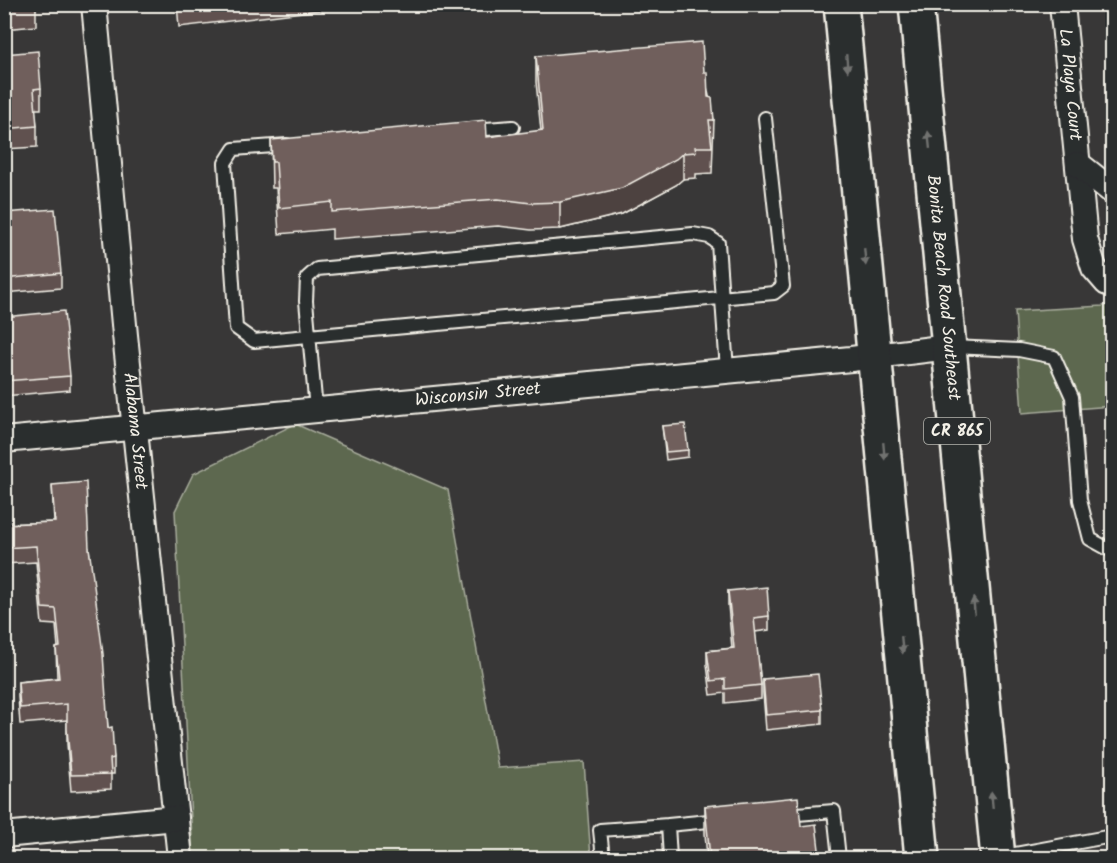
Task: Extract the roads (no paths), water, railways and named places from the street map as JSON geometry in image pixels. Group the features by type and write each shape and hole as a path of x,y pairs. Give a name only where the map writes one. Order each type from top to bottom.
{"main road":[{"path":"841,4 922,858"},
{"name":"Bonita Beach Road Southeast","path":"916,4 998,858"}],"street":[{"name":"Alabama Street","path":"94,4 125,335 180,858"},
{"name":"La Playa Court","path":"1062,4 1085,239 1094,268 1107,283 1113,284"},
{"name":"La Playa Court","path":"1078,164 1113,191"},
{"name":"Wisconsin Street","path":"4,440 949,347"},
{"path":"4,835 176,818"}],"lane":[{"path":"304,144 234,149 225,163 236,328 254,340 774,293 783,286 765,118"},
{"path":"455,132 513,127"},
{"path":"316,410 306,301 308,278 317,269 693,234 710,237 718,243 727,370"},
{"path":"949,347 1019,350 1054,357 1072,397 1080,500 1090,539 1113,551"},
{"path":"774,816 834,811 839,858"},
{"path":"603,858 600,830 727,820"},
{"path":"668,825 670,858"},
{"path":"998,858 1113,836"}]}
